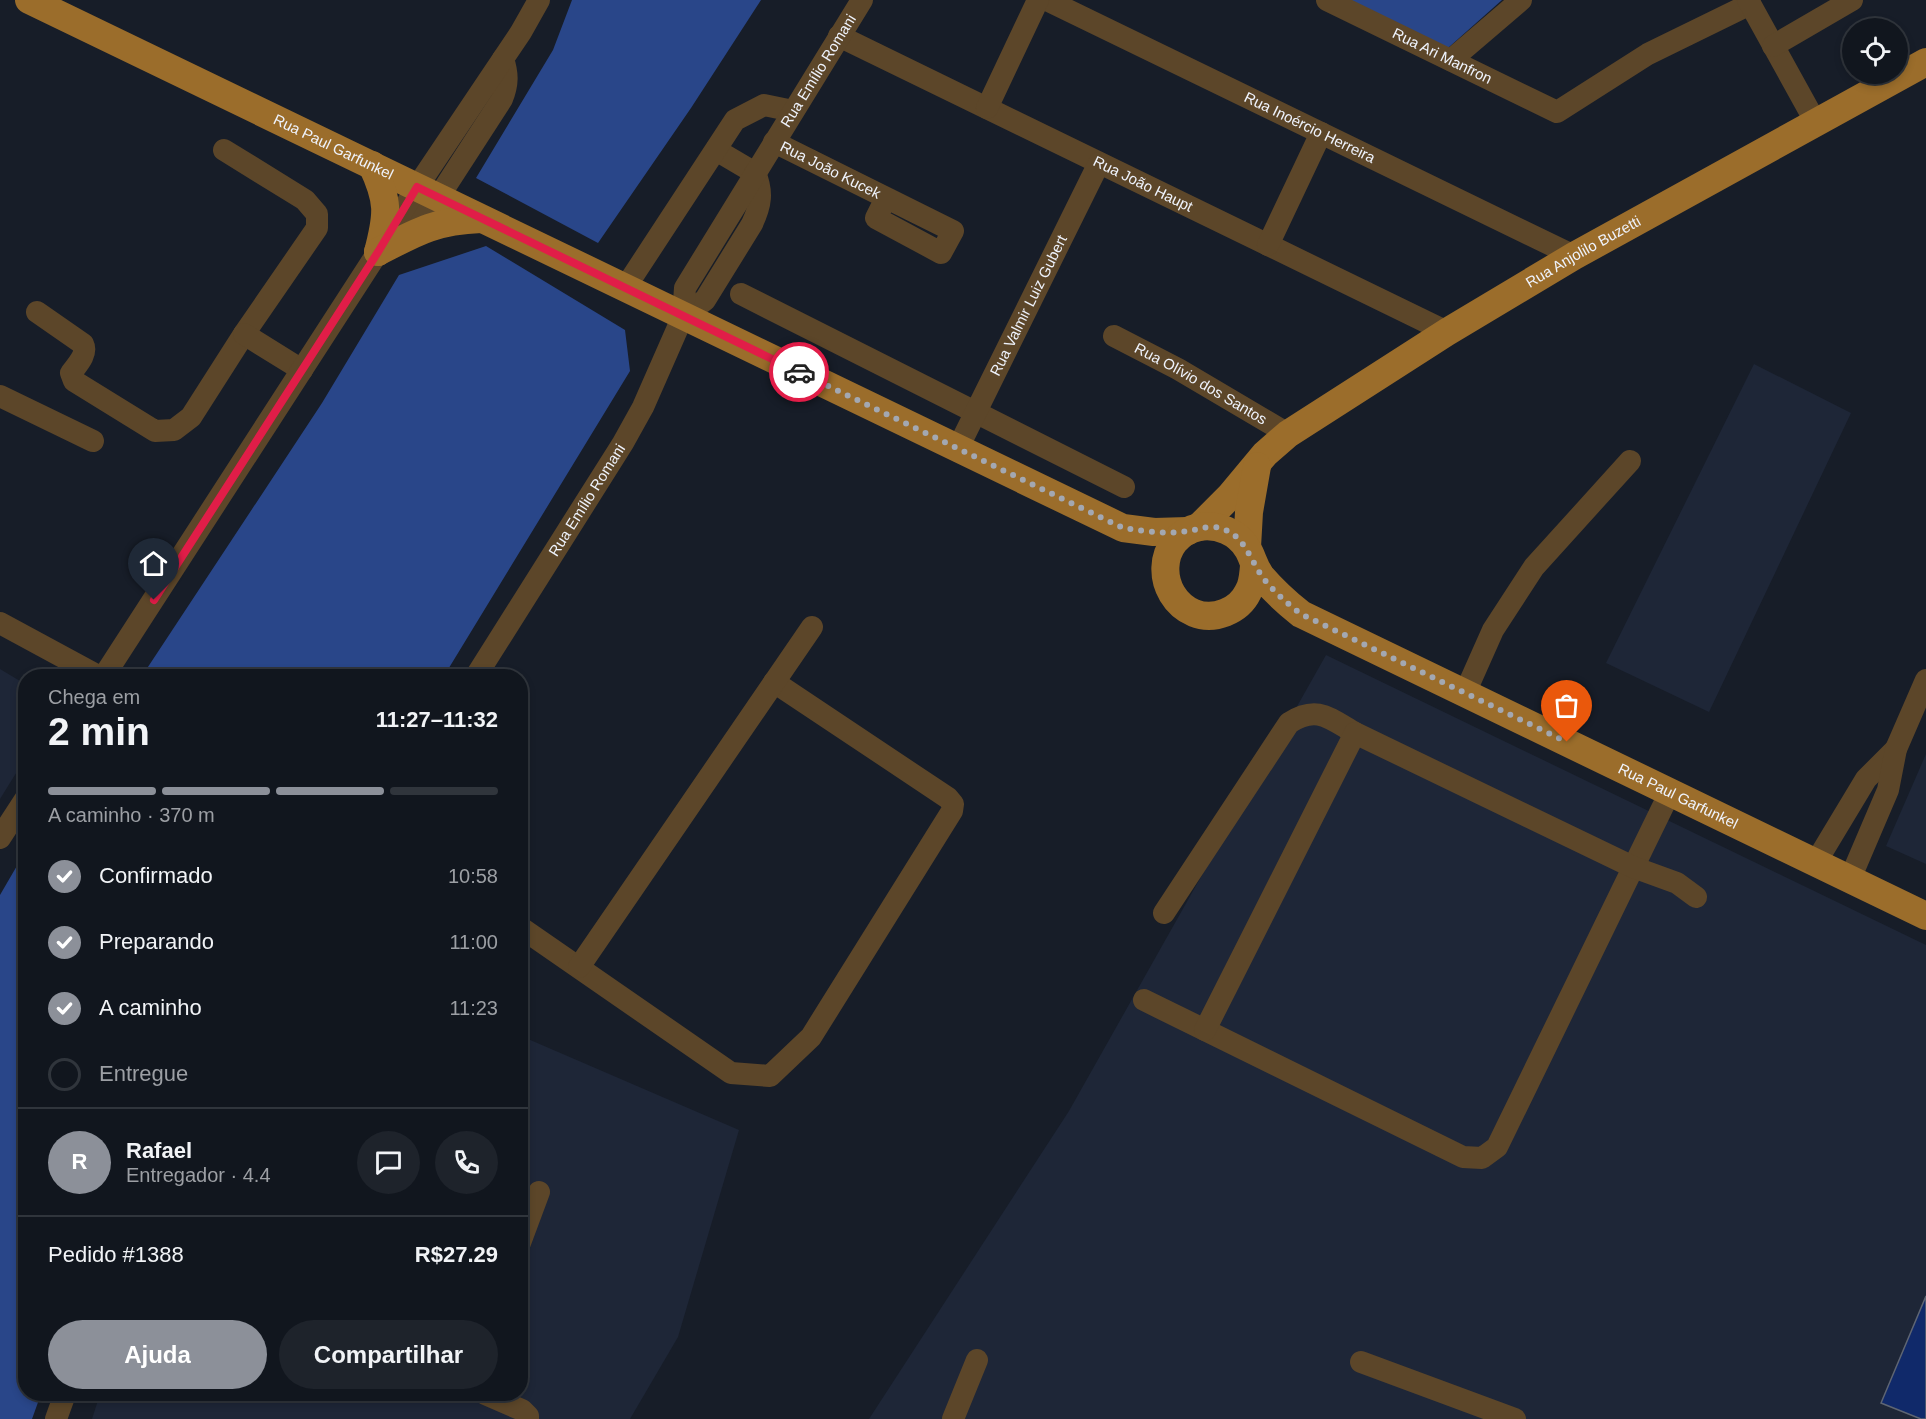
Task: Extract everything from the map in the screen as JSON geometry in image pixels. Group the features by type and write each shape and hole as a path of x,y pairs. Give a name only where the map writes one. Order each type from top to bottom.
{"main road":[{"name":"Rua Paul Garfunkel","path":"29,0 1123,528 1154,532 1194,530"},
{"name":"Rua Anjolilo Buzetti","path":"1194,530 1257,466 1265,454 1288,434 1447,332 1574,256 1926,62"},
{"path":"372,165 381,185 386,207 385,226 378,252"},
{"path":"378,252 440,223 483,219"},
{"path":"1250,556 1238,537 1226,530 1213,527 1194,530 1178,539 1170,549 1164,573 1167,585 1174,598 1184,608 1197,615 1212,616 1226,613 1248,594 1253,580 1249,512 1257,466"},
{"name":"Rua Paul Garfunkel","path":"1123,528 1150,558 1167,585"},
{"name":"Rua Paul Garfunkel","path":"1250,556 1274,591 1301,614 1926,916"},
{"name":"Rua Paul Garfunkel","path":"1226,613 1260,610 1301,614"}],"street":[{"path":"109,669 378,252 502,99 507,85 507,72 503,59 539,0"},
{"name":"Rua Emílio Romani","path":"480,669 623,443 660,372 683,316 705,300 752,224 759,210 761,198 760,184 755,173 862,0"},
{"path":"987,108 1038,0"},
{"name":"Rua Inoércio Herreira","path":"1047,0 1574,256"},
{"name":"Rua Ari Manfron","path":"1327,0 1557,112 1648,54 1749,2"},
{"path":"1451,60 1521,0"},
{"path":"1749,2 1816,123"},
{"path":"1773,46 1846,2"},
{"name":"Rua João Haupt","path":"839,36 1447,332"},
{"path":"625,288 735,120 764,105 793,111"},
{"path":"1268,245 1321,133"},
{"name":"Rua João Kucek","path":"774,142 886,198"},
{"path":"37,312 85,347 85,352 71,373 74,381 155,431 174,430 191,417 316,228 317,214 305,200 224,150"},
{"path":"716,150 755,173"},
{"name":"Rua Valmir Luiz Gubert","path":"957,448 1099,163"},
{"path":"741,294 1124,487"},
{"path":"244,334 302,370"},
{"name":"Rua Olívio dos Santos","path":"1114,336 1178,369 1288,434"},
{"path":"0,396 93,441"},
{"path":"1465,693 1493,630 1534,567 1630,461"},
{"path":"0,622 85,669"},
{"path":"579,968 812,627"},
{"path":"1850,879 1888,790 1896,749 1926,681"},
{"path":"528,933 731,1073 770,1076 811,1037 952,811 953,804 948,798 774,682"},
{"path":"1164,913 1289,723 1303,714 1325,715 1355,732 1633,867 1677,883 1696,897"},
{"path":"1205,1030 1355,732"},
{"path":"1816,862 1866,779 1896,749"},
{"path":"1144,1000 1463,1157 1482,1158 1497,1147 1670,792"},
{"path":"1,834 18,810"},
{"path":"528,1222 539,1192"},
{"path":"953,1419 977,1360"},
{"path":"1361,1362 1515,1419"},
{"path":"56,1419 62,1401"},
{"path":"501,1401 522,1410 528,1419"}],"shaded area":[{"path":"572,0 761,0 691,108 598,243 476,178 553,50"},
{"path":"1345,0 1502,0 1448,48"},
{"path":"486,246 625,330 630,371 448,669 147,669 322,403 399,275"},
{"path":"1754,364 1851,413 1709,712 1606,663"},
{"path":"1326,655 1926,945 1926,1419 869,1419 1069,1111"},
{"path":"0,669 18,680 18,770 0,799"},
{"path":"1926,754 1926,864 1886,846"},
{"path":"18,864 18,1401 38,1401 32,1419 0,1419 0,895"},
{"path":"528,1039 739,1130 678,1337 630,1419 92,1419 98,1401 528,1401"}],"building":[{"path":"1926,1296 1926,1419 1921,1419 1881,1403"}],"way so far":[{"path":"799,372 1123,528 1154,532 1188,531 1213,527 1226,530 1238,537 1247,547 1254,566 1266,581 1301,614 1567,742"}],"route":[{"path":"154,600 378,252 417,187 799,372"}]}
